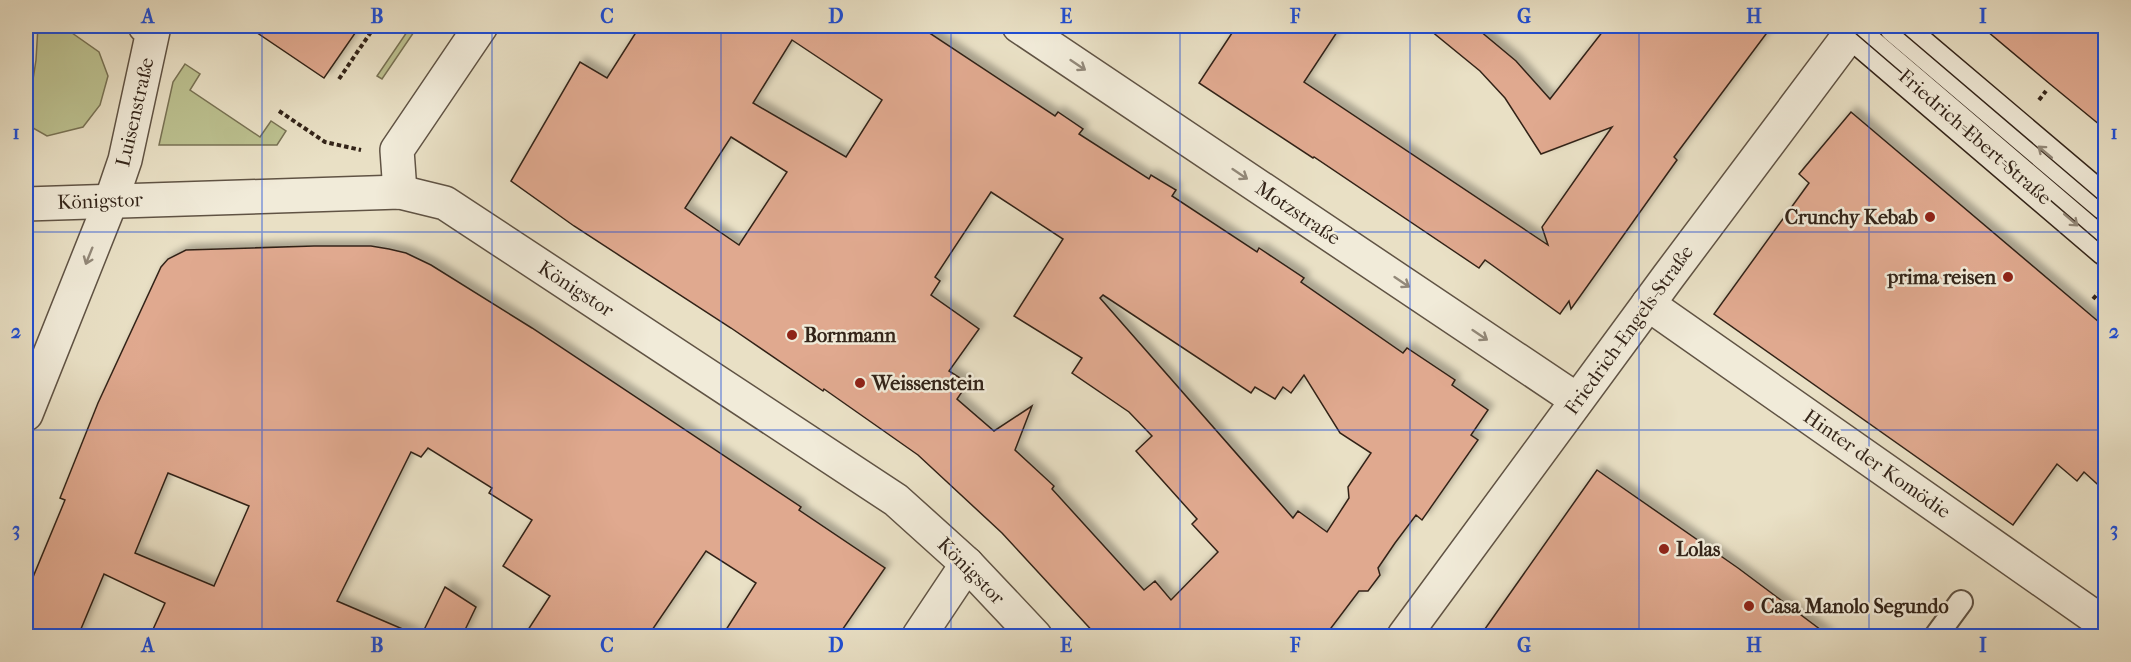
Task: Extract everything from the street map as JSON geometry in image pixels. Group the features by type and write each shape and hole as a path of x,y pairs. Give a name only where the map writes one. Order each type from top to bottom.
{"street":[{"name":"Luisenstraße","path":"111,201 126,160 153,31 146,26"},
{"path":"400,192 397,150 481,26"},
{"name":"Motzstraße","path":"1019,26 1577,400"},
{"name":"Friedrich-Ebert-Straße","path":"1896,26 2106,204"},
{"name":"Friedrich-Engels-Straße","path":"1404,636 1851,27"},
{"name":"Friedrich-Ebert-Straße","path":"1851,27 2106,249"},
{"name":"Königstor","path":"26,204 400,192 445,203 896,500 967,564 1035,636"},
{"path":"26,414 111,201"},
{"name":"Hinter der Komödie","path":"1648,304 2106,625"},
{"path":"920,636 967,564"}],"lane":[{"path":"1936,636 1961,602"}],"path":[{"path":"26,71 32,26"},
{"path":"339,79 375,26"},
{"path":"279,111 325,142 364,151"},
{"path":"2093,299 2106,286"}],"green space":[{"path":"38,26 62,26 99,52 108,76 100,105 83,127 47,136 26,124 26,96 32,86"},
{"path":"411,26 418,26 382,79 377,76"},
{"path":"185,64 200,74 190,90 260,137 271,121 286,131 277,145 159,145 173,82"}],"building":[{"path":"247,26 360,26 324,78"},
{"path":"640,26 919,26 1055,116 1058,112 1083,129 1079,134 1149,179 1151,175 1176,190 1172,196 1257,252 1259,248 1304,278 1301,282 1403,353 1407,348 1455,380 1452,385 1488,410 1471,435 1478,440 1422,520 1416,515 1395,543 1378,568 1380,575 1368,591 1359,591 1325,636 1097,636 1002,533 918,455 824,389 823,391 574,226 511,181 580,62 607,78","holes":["792,40 882,100 846,157 753,103","731,137 787,172 739,245 685,208","991,192 1063,239 1014,316 1082,358 1072,373 1129,412 1152,436 1136,451 1197,519 1192,524 1218,552 1171,600 1155,581 1144,590 1052,489 1054,486 1015,450 1032,406 994,431 957,399 968,383 949,371 979,329 931,295 940,281 935,277","1103,295 1251,393 1255,387 1275,399 1283,387 1291,393 1304,375 1340,433 1371,453 1348,487 1349,498 1327,532 1298,511 1293,518 1100,298"]},
{"path":"1243,26 1341,26 1304,82 1548,245 1542,227 1612,127 1541,154 1505,98 1480,71 1425,26 1474,26 1516,61 1550,99 1607,26 1772,26 1674,157 1677,160 1571,309 1569,301 1560,314 1485,260 1479,268 1199,83 1234,30 1241,29"},
{"path":"1981,26 2106,26 2106,130 2050,84"},
{"path":"1851,112 2106,328 2106,492 2084,472 2077,481 2057,464 2013,525 1714,314 1809,183 1799,174"},
{"path":"371,246 406,253 431,265 532,328 801,507 799,510 885,568 838,636 722,636 756,583 706,551 648,636 524,636 550,596 503,566 532,520 489,493 492,488 428,448 421,457 411,452 337,601 419,636 150,636 165,603 104,574 78,636 26,636 26,594 65,500 60,498 98,403 161,267 168,259 186,250","holes":["168,473 249,506 214,586 135,553"]},
{"path":"1597,470 1738,568 1829,636 1480,636"},
{"path":"445,587 476,607 462,636 421,636"}],"tram line":[{"path":"1847,26 2106,248"},
{"path":"1895,26 2106,206"}],"place":[{"name":"Crunchy Kebab","path":"1930,217"},
{"name":"prima reisen","path":"2008,277"},
{"name":"Bornmann","path":"792,335"},
{"name":"Weissenstein","path":"860,383"},
{"name":"Lolas","path":"1664,549"},
{"name":"Casa Manolo Segundo","path":"1749,606"}]}
